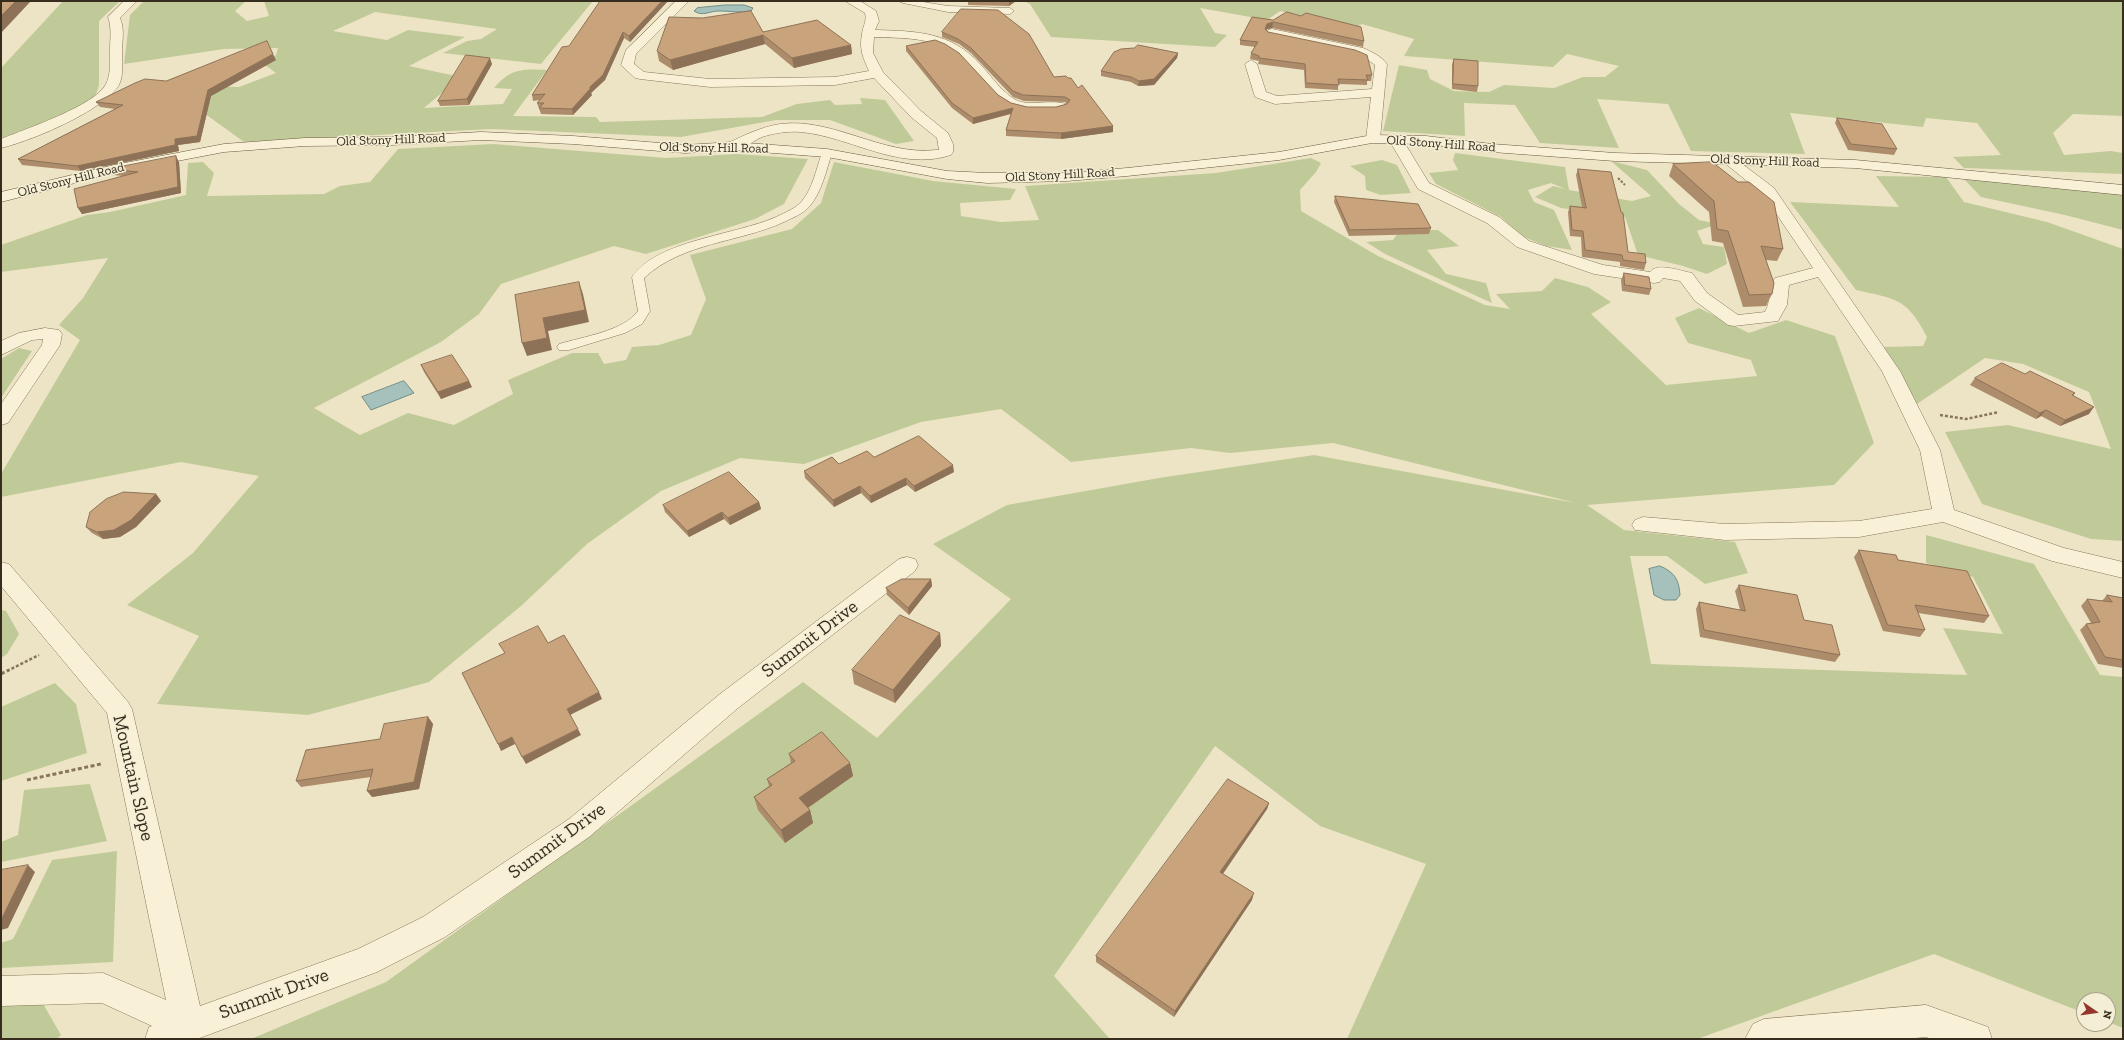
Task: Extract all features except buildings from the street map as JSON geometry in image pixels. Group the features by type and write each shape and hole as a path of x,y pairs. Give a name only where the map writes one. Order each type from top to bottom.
{"street":[{"path":"1,144 81,111 105,96 113,84 117,25 114,17 131,1"},
{"path":"683,1 630,53 627,65 640,75 666,79 733,83 835,81 877,74"},
{"path":"733,146 748,137 763,132 778,128 803,127 831,132 872,147 901,153 937,156 946,152 946,144 943,136 916,114 877,74 867,53 868,33 873,21 870,11 856,2"},
{"path":"868,33 904,34 928,38 951,46 965,55 1003,100 1017,106 1041,108 1061,106"},
{"path":"1272,33 1359,51 1371,56 1381,64 1373,140"},
{"path":"1251,64 1260,94 1275,100 1377,93"},
{"name":"Old Stony Hill Road","path":"1,197 114,169 238,147 481,136 573,140 685,149 733,146 827,153 947,175 987,178 1051,177 1127,172 1279,156 1373,140 1426,140 1492,148 1615,157 1855,164 2123,190"},
{"path":"1396,140 1423,186 1493,220 1523,244 1600,270 1654,278 1659,272 1686,277 1701,297 1734,321 1772,316 1778,305 1781,282 1823,270"},
{"path":"1728,160 1768,191 1891,371 1930,450 1944,514"},
{"path":"1,349 26,336 38,333 53,334 51,345 1,419"},
{"path":"1643,525 1725,532 1851,529 1944,514 2060,555 2123,570"},
{"name":"Summit Drive","path":"174,1032 366,962 434,927 579,828 729,701 907,565"},
{"name":"Mountain Slope","path":"1,570 119,708 129,758 174,1032"},
{"path":"1,991 103,988 174,1032"},
{"path":"1761,1039 1764,1035 1926,1021 1976,1039"}],"lane":[{"path":"903,1 948,8 1010,11"},
{"path":"564,347 620,330 637,321 644,311 638,277 648,266 672,253 770,226 802,209 811,194 827,153"}],"path":[{"path":"1910,410 1966,419 1999,412"},
{"path":"1,674 63,643"},
{"path":"27,780 129,758"}],"green space":[{"path":"63,1 120,1 99,21 99,85 95,97 73,111 1,141 1,68"},
{"path":"144,1 246,1 235,11 247,21 269,16 264,1 593,1 541,64 443,53 467,41 481,39 497,29 375,12 333,31 387,40 408,30 465,37 409,66 461,77 424,108 503,104 512,89 494,88 500,81 518,71 547,70 513,116 596,117 600,122 762,117 797,104 830,100 835,105 862,104 860,98 885,100 914,141 896,144 830,120 776,120 681,137 491,129 244,142 179,95 206,86 239,87 276,73 261,62 276,55 278,48 224,49 124,64 130,15"},
{"path":"1023,1 2123,1 2123,116 2073,114 2053,133 2064,155 2111,151 2123,153 2123,174 1964,168 1953,157 2001,155 1977,123 1926,118 1923,127 1790,113 1805,154 1691,151 1668,104 1597,99 1619,148 1540,143 1515,105 1464,103 1465,136 1383,131 1399,65 1427,70 1430,79 1454,91 1489,92 1504,85 1554,88 1583,77 1605,77 1619,66 1567,54 1553,67 1404,56 1414,39 1362,24 1353,29 1280,11 1267,20 1200,8 1215,33 1227,35 1215,47 1051,37 1030,4"},
{"path":"494,144 666,158 737,154 808,159 784,204 755,219 646,254 614,246 501,284 479,314 441,342 314,408 360,435 408,413 454,425 513,394 508,380 572,353 598,353 604,364 626,360 632,347 659,345 691,335 706,299 690,255 792,229 821,203 834,162 933,181 1016,189 1010,200 960,203 961,216 1001,222 1039,220 1025,186 1216,173 1311,158 1321,163 1316,172 1300,190 1301,211 1378,256 1485,305 1510,309 1496,294 1542,291 1555,278 1588,287 1611,302 1591,314 1666,385 1757,376 1751,360 1688,343 1675,318 1699,308 1749,333 1786,320 1835,336 1874,443 1834,485 1587,505 1624,530 1735,542 1748,573 1705,584 1667,556 1630,556 1651,664 1967,675 1943,628 2003,634 1973,577 1926,563 1926,535 2034,564 2100,675 2123,677 2123,1028 2116,1025 2116,992 2076,992 2076,1010 1934,954 1697,1039 1347,1039 1426,864 1320,826 1215,746 1054,976 1110,1039 251,1039 386,982 803,682 877,738 1011,599 933,544 1007,505 1159,478 1314,455 1576,503 1333,443 1230,453 1191,448 1071,462 1001,409 921,422 804,464 740,458 661,491 587,544 521,606 429,682 308,715 157,704 199,636 127,605 193,553 259,476 181,462 1,497 1,474 80,340 59,325 83,298 108,258 1,272 1,245 87,215 110,212 186,195 188,163 203,162 214,173 207,196 324,194 340,186 370,182 398,149"},
{"path":"1455,153 1565,167 1569,190 1632,201 1651,196 1611,161 1647,170 1679,204 1699,220 1718,224 1697,231 1703,244 1724,247 1727,264 1707,274 1683,266 1638,255 1625,217 1561,208 1535,197 1553,186 1565,189 1551,183 1528,190 1534,202 1554,210 1572,250 1546,246 1521,236 1501,217 1436,184 1429,173 1458,170 1453,160"},
{"path":"1382,160 1397,165 1411,193 1381,195 1366,190 1365,176 1350,166"},
{"path":"1876,176 1946,177 1964,202 2047,222 2123,249 2123,541 2091,539 1982,504 1945,432 2008,425 2111,449 2089,392 2023,364 1985,358 1917,404 1883,347 1923,346 1927,337 1920,324 1913,314 1899,302 1856,290 1790,202 1899,207"},
{"path":"1964,179 2123,193 2123,230 2065,215 1981,197"},
{"path":"1400,230 1438,230 1459,246 1427,250 1446,274 1486,283 1492,303 1385,254 1366,242 1393,240"},
{"path":"19,348 32,351 1,398 1,359"},
{"path":"1,610 6,611 19,634 7,654 1,658"},
{"path":"55,683 76,704 87,753 1,781 1,707"},
{"path":"90,784 107,841 1,862 1,842 18,835 24,790"},
{"path":"117,851 113,962 1,968 1,943 13,939 52,860"},
{"path":"42,1002 61,1035 57,1039 1,1039 1,1006"}],"water":[{"path":"725,5 744,5 753,8 751,11 715,11 703,14 694,11 697,8"},
{"path":"404,381 414,393 371,410 362,397"},
{"path":"1660,566 1669,571 1677,580 1680,595 1676,600 1664,600 1654,595 1649,569"}]}
